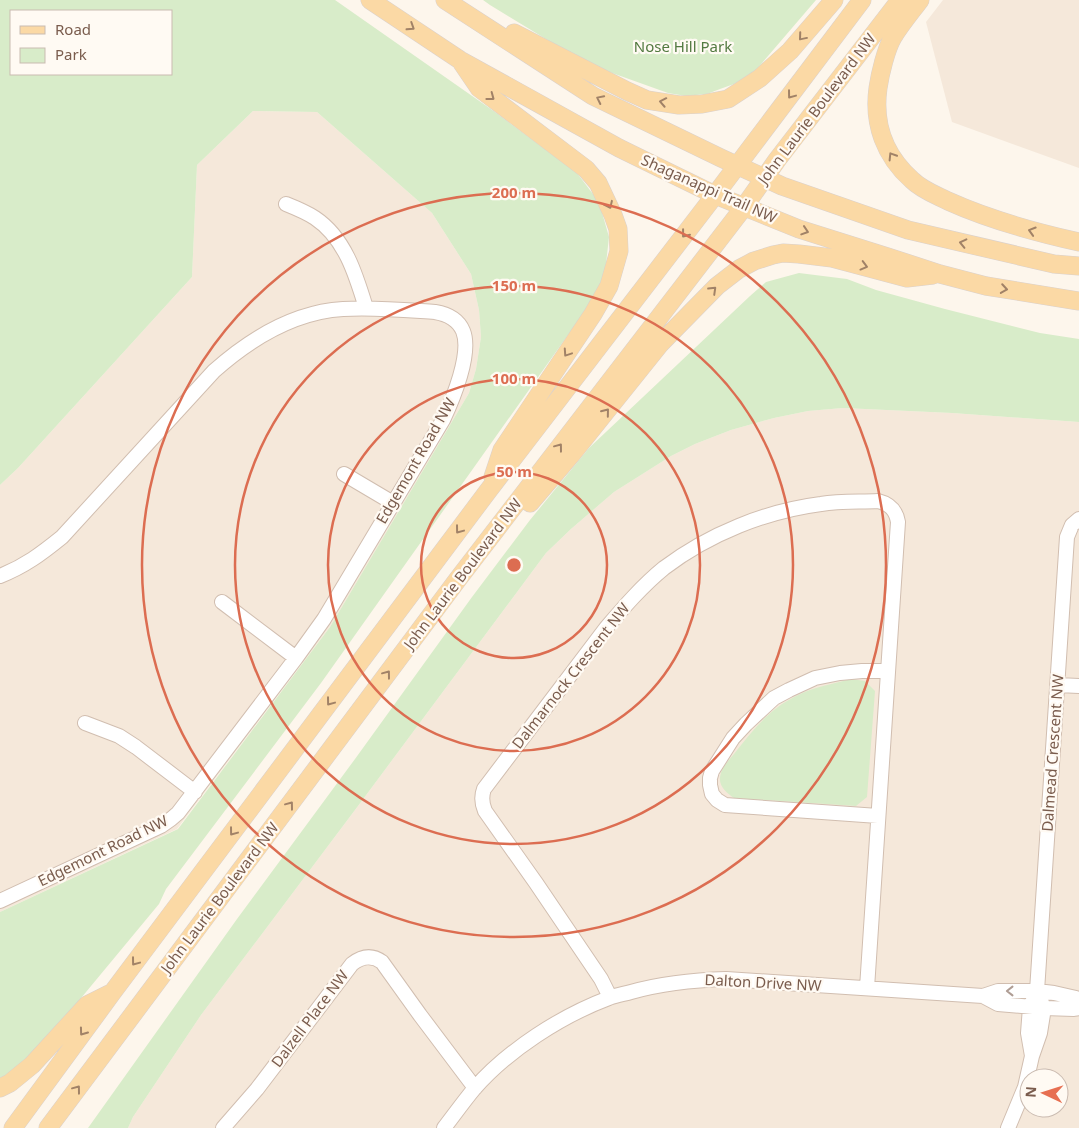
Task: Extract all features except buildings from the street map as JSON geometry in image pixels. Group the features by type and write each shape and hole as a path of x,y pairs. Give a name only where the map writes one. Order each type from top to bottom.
{"main road":[{"name":"Shaganappi Trail NW","path":"370,0 460,60 619,148 716,196 800,229 940,274 986,286 1079,302"},
{"path":"445,0 593,96 782,186 908,230 1054,264 1079,266"},
{"path":"469,17 505,29 626,91 648,100 679,105 702,104 728,99 760,78 790,52 834,0"},
{"name":"John Laurie Boulevard NW","path":"13,1128 488,491 716,196 862,0"},
{"name":"John Laurie Boulevard NW","path":"48,1128 458,579 744,207 788,144 900,0"},
{"path":"920,0 892,38 880,72 876,98 877,118 884,141 892,158 913,182 931,193 970,211 1039,233 1079,242"},
{"path":"460,60 478,88 586,169 598,184 618,229 619,251 609,286 593,314 502,450 488,491"},
{"path":"458,579 482,560 571,455 660,344 717,286 739,269 764,258 791,253 832,258 907,278 940,274"},
{"path":"0,1088 10,1083 32,1065 87,1005 112,993"}],"street":[{"path":"286,204 316,219 327,228 339,243 350,261 366,308"},
{"name":"Edgemont Road NW","path":"0,576 37,557 62,537 214,371 232,355 266,332 314,314 340,309 366,308 445,314 452,318 463,331 465,338 460,375 451,404 443,420 324,619 178,813 161,826 0,901"},
{"path":"344,474 393,504"},
{"name":"Dalmarnock Crescent NW","path":"610,997 601,979 485,811 482,798 487,784 621,609 665,568 699,545 758,518 822,503 878,501 892,508 896,513 898,522 867,988"},
{"name":"Dalmead Crescent NW","path":"1037,991 1067,537 1072,526 1079,519"},
{"path":"222,602 296,658"},
{"path":"878,816 725,805 712,794 710,778 712,771 733,738 774,698 815,678 862,670 888,671"},
{"path":"1058,685 1079,686"},
{"path":"85,723 119,736 195,792"},
{"name":"Dalzell Place NW","path":"223,1128 257,1089 352,964 366,957 382,962 474,1088"},
{"name":"Dalton Drive NW","path":"444,1128 474,1088 518,1048 538,1034 554,1024 610,997 659,985 699,979 726,979 983,996 998,991 1037,991 1054,993 1079,1000"},
{"path":"1008,1128 1025,1087 1032,1056 1028,1033 1037,1007 1037,991"},
{"name":"Dalton Drive NW","path":"983,996 998,1004 1079,1008"}],"shaded area":[{"path":"943,0 1079,0 1079,168 952,122 926,22"},
{"path":"253,111 317,112 432,213 471,274 479,310 481,337 476,369 469,393 330,627 177,829 0,912 0,485 18,468 192,277 197,165"},
{"path":"843,408 1079,422 1079,1128 128,1128 133,1117 201,1015 546,553 614,492 671,456 731,430 808,411"}],"green space":[{"path":"0,0 335,0 495,112 577,173 599,202 609,237 605,273 597,294 321,683 166,889 159,904 33,1056 0,1080 0,912 178,829 330,627 469,393 476,369 481,337 479,310 471,274 432,213 317,112 253,111 197,165 192,277 18,468 0,485"},
{"name":"Nose Hill Park","path":"483,0 816,0 756,70 734,84 707,94 686,96 668,93 587,64"},
{"path":"799,273 847,279 876,290 945,309 1040,333 1079,339 1079,422 843,408 808,411 731,430 695,444 671,456 614,492 546,553 201,1015 133,1117 128,1128 88,1128 237,919 472,597 530,520 589,448 766,282"},
{"path":"851,679 865,681 875,691 867,797 856,806 734,798 724,789 720,781 724,767 769,714 803,693"}]}
